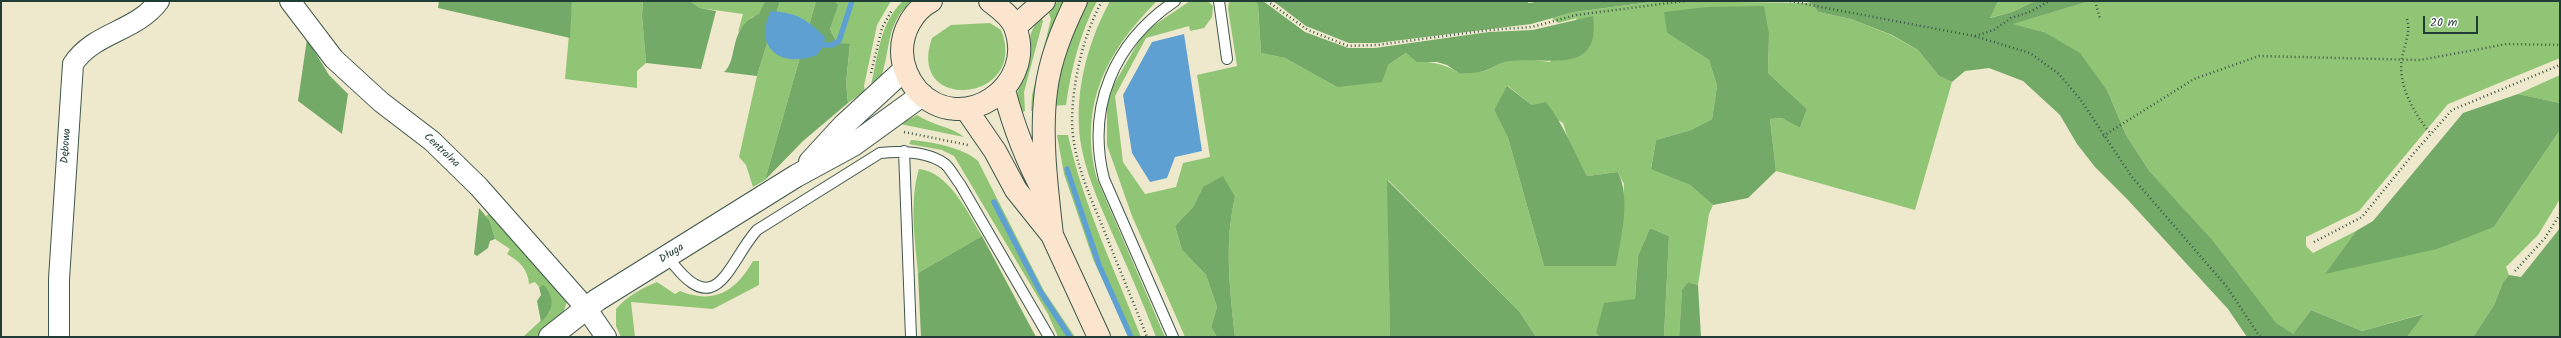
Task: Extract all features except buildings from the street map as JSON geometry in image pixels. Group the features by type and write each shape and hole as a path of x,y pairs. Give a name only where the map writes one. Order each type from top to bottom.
{"main road":[{"path":"931,1 912,18 904,34 902,51 905,69 912,83 922,95 935,104 950,108 966,109 980,106 1004,90 1014,75 1018,58 1015,27 1004,12 990,1"},
{"path":"1015,27 1044,1"},
{"path":"1052,235 1048,198 1045,142 1046,92 1060,37 1076,1"},
{"path":"1004,90 1014,128 1032,171 1048,198"},
{"path":"966,109 995,151 1016,190 1052,235 1099,337"}],"street":[{"name":"Dębowa","path":"59,337 59,279 73,64 80,54 92,42 125,30 147,15 159,1"},
{"name":"Centralna","path":"290,1 334,59 381,102 432,141 479,187 586,308 606,337"},
{"name":"Długa","path":"796,176 844,125 905,69"},
{"name":"Długa","path":"550,337 586,308 796,176 853,145 922,95"}],"lane":[{"path":"1173,337 1104,179 1099,158 1097,134 1101,104 1110,76 1124,51 1141,28 1176,1"},
{"path":"1219,1 1228,59"},
{"path":"668,257 680,273 700,286 711,286 722,282 729,273 745,243 757,230 880,153 904,151 925,156 945,164 960,184 1049,337"},
{"path":"904,151 911,337"}],"path":[{"path":"1102,1 1094,15 1078,67 1072,121 1074,138 1089,193 1147,337"},
{"path":"1268,1 1308,30 1348,46 1362,46 1532,27 1576,15 1685,1"},
{"path":"1790,1 1974,36 2030,53 2059,74 2080,99 2103,136 2151,200 2227,287 2260,337"},
{"path":"1974,36 1994,30 2011,18 2032,11 2049,1"},
{"path":"2095,1 2100,19"},
{"path":"869,80 882,28 895,6"},
{"path":"2407,20 2409,27 2402,60 2406,93 2420,122 2431,134"},
{"path":"2103,136 2194,79 2259,56 2420,60 2507,44 2560,45"},
{"path":"2314,242 2362,217 2452,110 2560,65"},
{"path":"899,129 966,146 974,144"},
{"path":"2515,271 2545,238 2560,214"}],"green space":[{"path":"439,1 572,1 570,38 438,8"},
{"path":"572,1 643,1 642,16 646,63 637,71 637,88 565,79"},
{"path":"643,1 690,1 700,8 716,11 701,69 646,63 642,16"},
{"path":"690,1 765,1 759,15 752,17 738,32 743,14 700,8"},
{"path":"765,1 780,1 757,76 724,72 731,60 735,43 742,27 749,20 759,14"},
{"path":"780,1 816,1 765,180 753,187 746,165 739,157 757,76"},
{"path":"816,1 834,1 838,5 830,29 837,43 850,44 846,83 848,103 803,141 765,180"},
{"path":"834,1 891,1 877,25 864,86 865,91 848,103 846,83 850,45 837,43 830,29 837,5"},
{"path":"903,1 912,1 903,10 893,28 884,69 880,80 871,85 878,51 885,29 895,9"},
{"path":"1058,1 1068,1 1038,109 1031,111 1032,95 1051,19 1048,11"},
{"path":"1087,1 1097,1 1081,38 1066,105 1052,106 1064,52"},
{"path":"1110,1 1157,1 1123,40 1111,60 1101,82 1094,104 1091,128 1092,152 1097,179 1165,337 1156,337 1097,198 1082,150 1079,131 1079,112 1083,73 1094,36"},
{"path":"1190,1 1208,1 1213,6 1212,17 1204,28 1190,31 1189,26 1146,38 1115,96 1123,162 1145,194 1176,187 1183,163 1210,157 1197,75 1237,66 1228,8 1229,1 1255,1 1258,5 1261,53 1285,58 1337,87 1388,65 1406,53 1419,60 1445,66 1460,74 1485,71 1505,61 1525,59 1550,62 1577,18 1558,23 1552,18 1574,12 1659,1 1811,3 1818,12 1851,19 1891,35 1918,50 1939,76 1952,82 1915,210 1776,171 1770,119 1782,118 1800,128 1807,109 1768,73 1769,34 1667,33 1709,60 1717,86 1712,119 1691,130 1656,140 1651,168 1690,185 1713,205 1709,214 1698,285 1688,282 1682,291 1679,337 1664,337 1669,236 1650,228 1638,256 1635,299 1596,333 1600,337 1536,337 1519,311 1388,180 1390,337 1235,337 1230,284 1229,250 1235,197 1203,187 1193,207 1175,226 1182,250 1206,275 1217,307 1211,327 1217,337 1185,337 1132,216 1107,145 1107,106 1113,86 1144,32","holes":["1508,86 1532,105 1563,123 1570,146 1587,176 1618,172 1624,184 1622,233 1570,265 1544,266 1508,138 1494,110"]},
{"path":"1255,1 1263,1 1305,32 1348,48 1375,48 1489,32 1533,30 1593,16 1593,35 1589,48 1580,56 1569,60 1510,61 1484,71 1460,74 1447,65 1437,62 1417,62 1406,53 1388,65 1382,82 1337,87 1285,58 1261,53 1258,5"},
{"path":"1273,1 1526,1 1529,3 1542,1 1659,1 1574,12 1531,24 1377,43 1349,43 1306,26"},
{"path":"1803,1 1998,1 1990,18 2012,12 2035,1 2090,1 2013,24 2044,32 2080,53 2108,92 2126,135 2150,172 2213,241 2276,323 2293,334 2311,310 2362,331 2424,314 2407,337 2247,337 2228,309 2128,200 2095,167 2077,144 2060,115 2023,81 1989,68 1965,71 1952,82 1939,76 1918,50 1892,35 1851,19 1818,12 1811,3"},
{"path":"1998,1 2035,1 2012,12 1989,18"},
{"path":"2090,1 2560,1 2560,58 2448,104 2359,211 2306,237 2306,246 2313,253 2356,231 2326,273 2494,227 2560,130 2560,199 2538,235 2506,267 2509,275 2503,282 2494,305 2473,337 2407,337 2423,314 2362,331 2311,310 2291,337 2247,337 2251,292 2161,236 2150,172 2126,135 2108,92 2055,40 2044,32 2012,24"},
{"path":"1764,6 1769,34 1768,73 1807,109 1800,128 1782,118 1770,119 1776,171 1748,198 1713,205 1690,185 1651,169 1656,140 1691,130 1712,119 1717,86 1709,60 1667,33 1664,12 1707,7"},
{"path":"1041,17 1043,21 1024,92 1025,111 1018,114 1017,99 1019,87 1028,61 1032,30"},
{"path":"990,23 1001,30 1005,54 999,73 985,85 967,90 950,88 935,79 928,62 932,38 951,25"},
{"path":"307,39 329,75 348,94 342,134 298,101"},
{"path":"2560,75 2560,103 2518,94"},
{"path":"1507,86 1532,105 1546,102 1563,129 1587,176 1618,172 1624,194 1624,218 1616,266 1544,266 1508,138 1494,110"},
{"path":"2518,94 2560,103 2560,130 2494,227 2437,249 2325,274 2356,231 2373,221 2463,113"},
{"path":"917,115 928,121 953,130 964,137 900,124"},
{"path":"1057,135 1068,135 1082,187 1100,237 1141,337 1129,337 1093,259 1064,174"},
{"path":"911,140 956,149 965,152 978,161 1044,291 1075,337 1058,337 1048,314 954,156 942,150 909,144"},
{"path":"919,169 930,172 948,185 964,205 982,236 918,273 913,208"},
{"path":"1223,176 1235,197 1230,232 1229,267 1235,337 1217,337 1211,327 1217,307 1206,275 1182,250 1175,226 1193,207 1203,187"},
{"path":"1387,180 1519,311 1536,337 1390,337"},
{"path":"479,208 490,221 495,239 490,241 488,248 477,256 474,254"},
{"path":"490,213 566,294 567,302 562,316 536,337 523,337 550,312 542,286 539,287 535,282 529,284 525,270 507,254 510,249 495,239 490,221 486,216"},
{"path":"1650,228 1669,236 1664,337 1600,337 1596,333 1604,303 1635,299 1638,256"},
{"path":"2560,228 2560,337 2473,337 2494,305 2503,282 2509,275 2521,277"},
{"path":"982,236 1036,337 921,337 918,273"},
{"path":"753,261 759,261 759,285 713,309 631,302 635,337 621,337 616,326 616,309 629,297 640,290 657,282 675,294 680,291 692,295 714,296 731,287 739,280"},
{"path":"1688,282 1698,285 1701,337 1679,337 1682,290"},
{"path":"544,285 548,290 552,304 551,309 541,322 537,301 541,295 539,287"}],"water":[{"path":"771,11 795,15 807,21 825,37 824,45 817,55 804,59 792,59 782,57 774,52 768,45 765,35 766,24"},
{"path":"1184,34 1202,151 1175,157 1167,178 1150,182 1132,153 1123,95 1152,42"}],"waterway":[{"path":"824,45 832,45 839,41 852,1"},
{"path":"1067,169 1099,265 1131,337"},
{"path":"994,202 1040,291 1070,337"}]}
